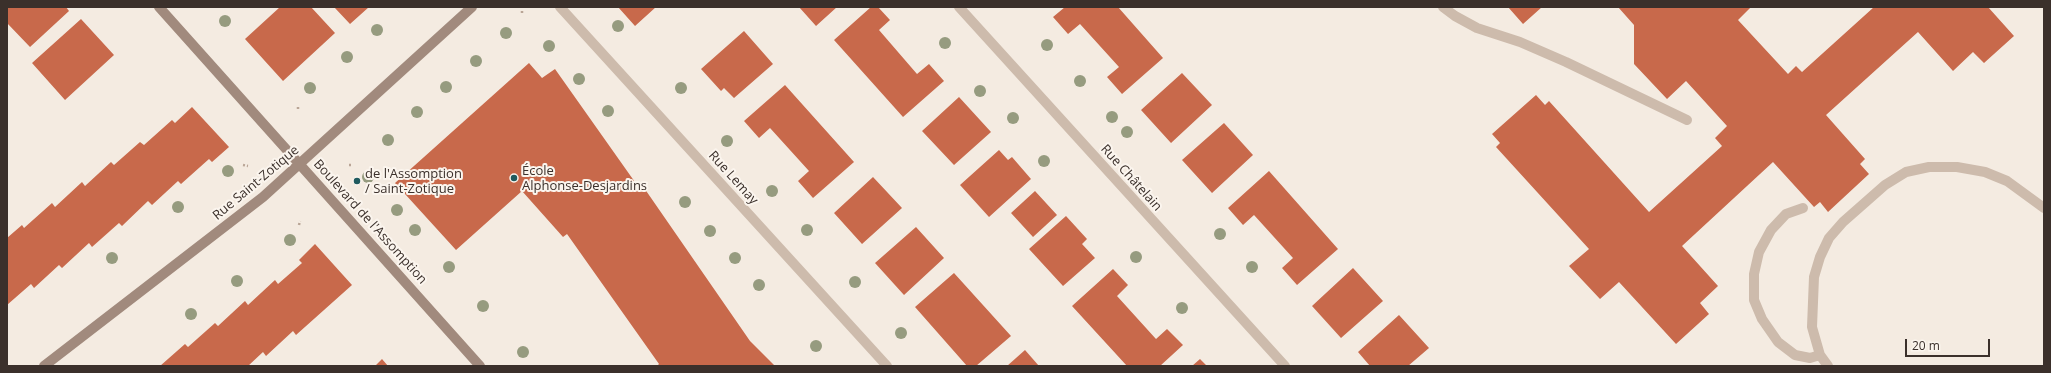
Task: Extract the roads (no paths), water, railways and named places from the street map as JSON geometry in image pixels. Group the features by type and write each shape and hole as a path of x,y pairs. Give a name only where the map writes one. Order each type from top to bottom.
{"street":[{"name":"Boulevard de l'Assomption","path":"159,7 480,366"},
{"name":"Rue Saint-Zotique","path":"44,366 263,197 472,7"},
{"name":"Rue Lemay","path":"560,7 886,366"},
{"name":"Rue Châtelain","path":"959,7 1285,366"},
{"path":"1443,7 1455,16 1477,28 1520,42 1566,62 1687,120"},
{"path":"1828,366 1820,355 1812,327 1814,277 1820,257 1829,238 1843,222 1885,185 1906,172 1929,167 1957,167 1985,172 2007,181 2044,208"},
{"path":"1803,208 1786,214 1771,230 1759,252 1754,274 1754,300 1762,320 1778,342 1795,355 1810,358 1820,355"}],"place":[{"name":"École Alphonse-Desjardins","path":"514,178"},
{"name":"de l'Assomption / Saint-Zotique","path":"357,181"}]}
